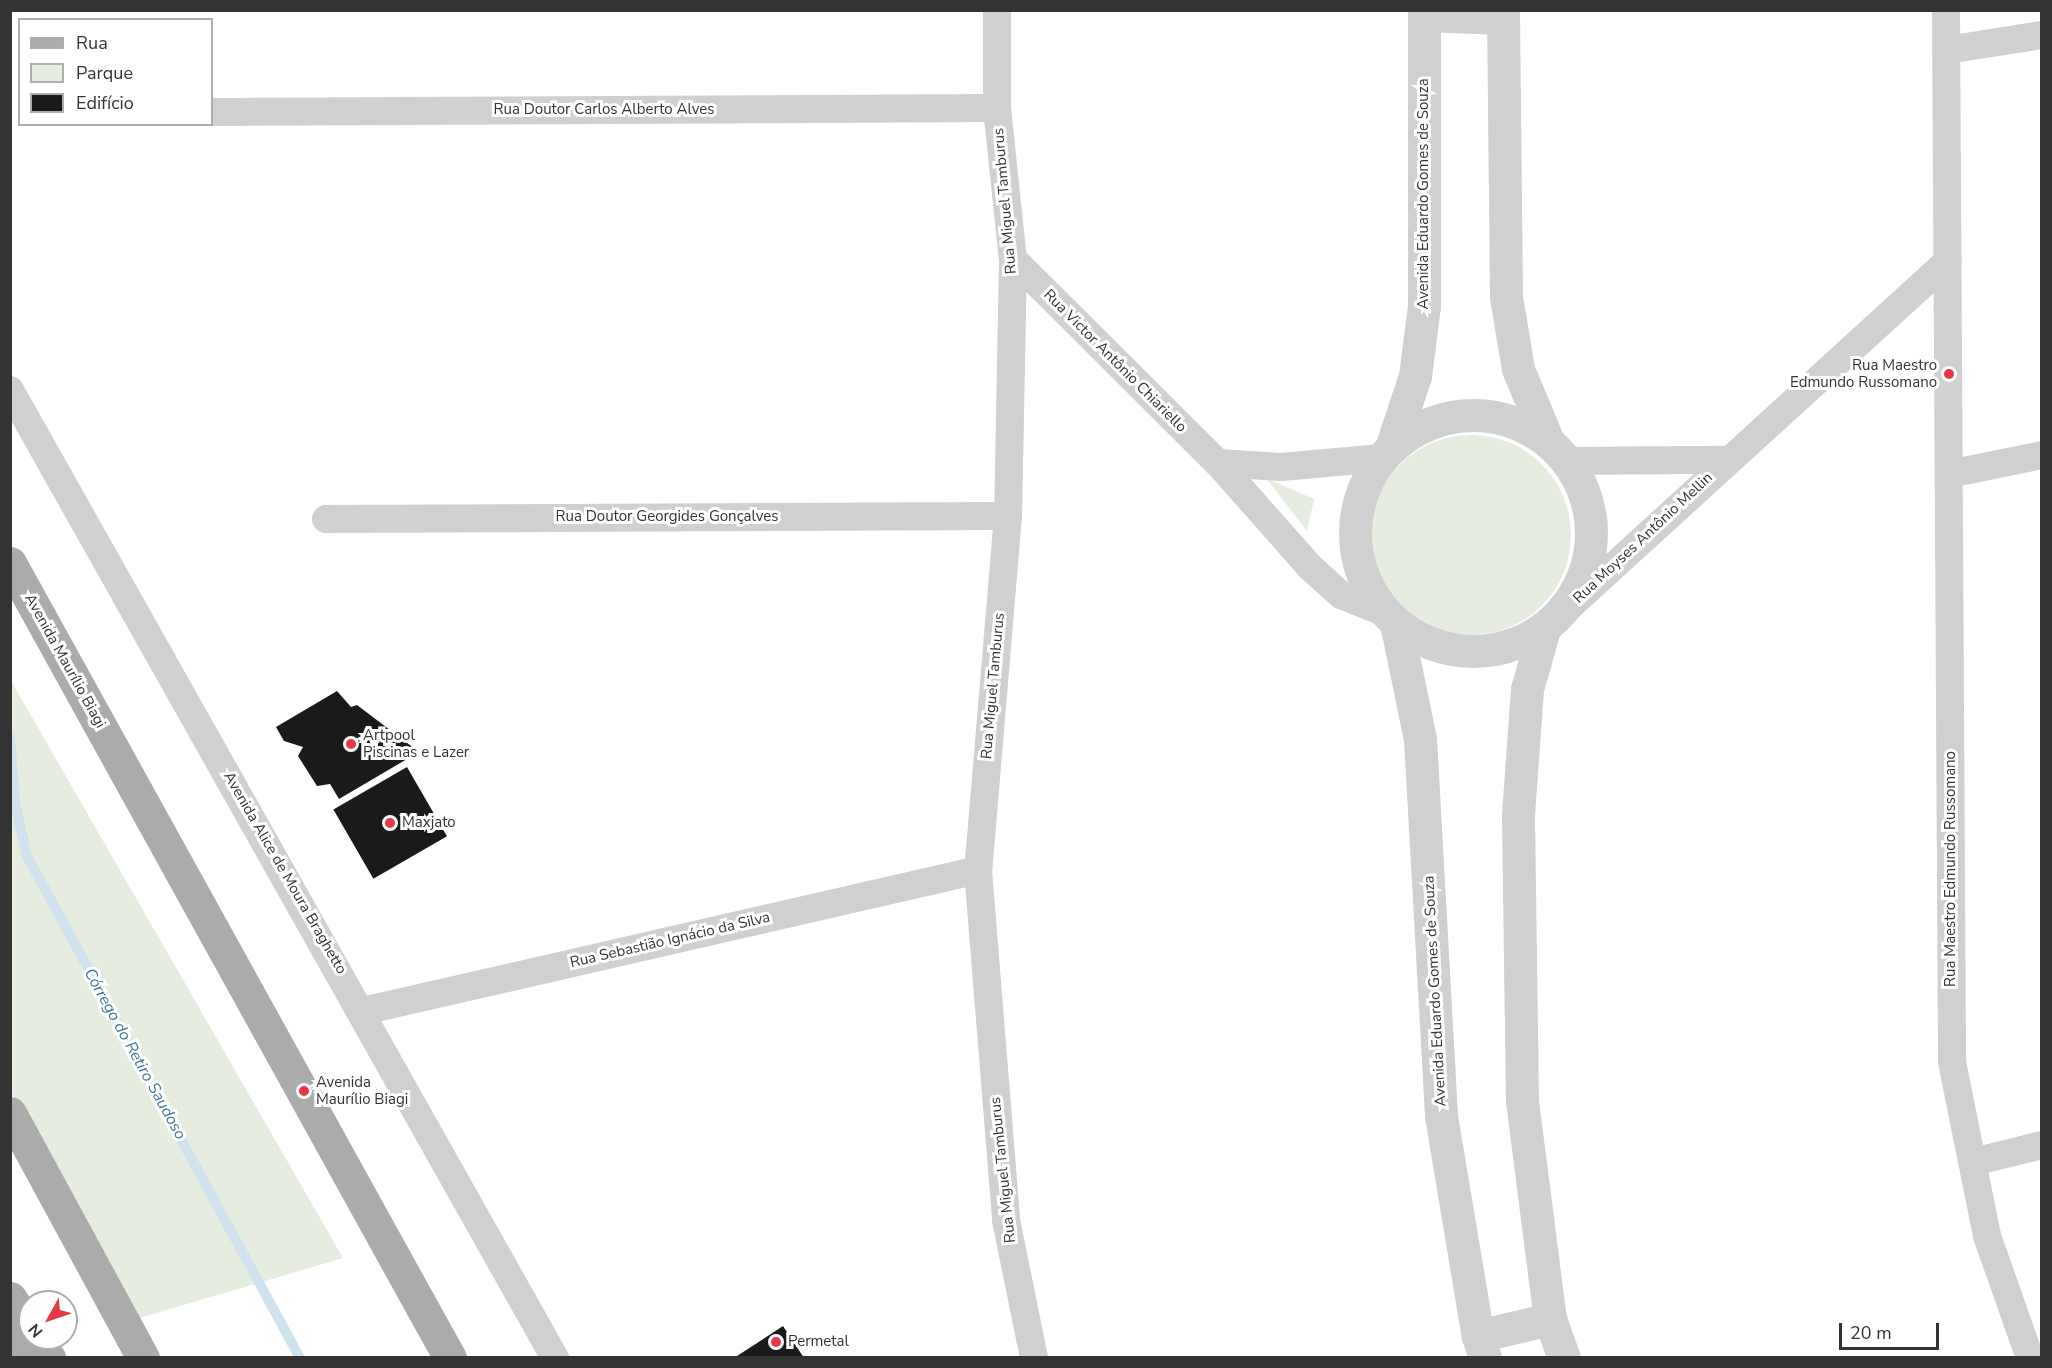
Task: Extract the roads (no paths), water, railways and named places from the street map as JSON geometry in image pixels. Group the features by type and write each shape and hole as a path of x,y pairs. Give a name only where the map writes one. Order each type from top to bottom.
{"main road":[{"name":"Avenida Maurílio Biagi","path":"10,563 450,1358"},
{"path":"10,1113 143,1358"},
{"path":"10,1346 50,1358"}],"street":[{"name":"Rua Miguel Tamburus","path":"997,10 997,108 1013,259 1008,516 978,870 1006,1220 1034,1358"},
{"name":"Rua Maestro Edmundo Russomano","path":"1946,10 1953,1062 1987,1236 2030,1358"},
{"path":"1424,13 1503,14 1506,297 1518,369 1557,451 1589,507 1591,547 1580,585 1551,623 1527,689 1518,816 1522,1101 1550,1319 1564,1358"},
{"name":"Avenida Eduardo Gomes de Souza","path":"1387,452 1415,376 1424,306 1424,13"},
{"path":"1947,50 2042,35"},
{"name":"Rua Doutor Carlos Alberto Alves","path":"213,112 997,108"},
{"name":"Rua Victor Antônio Chiariello","path":"1013,259 1218,463 1310,567 1341,595 1392,619"},
{"name":"Rua Moyses Antônio Mellin","path":"1551,623 1948,261"},
{"name":"Avenida Alice de Moura Braghetto","path":"10,390 363,1011 555,1358"},
{"path":"1551,623 1496,650 1443,648 1392,619 1370,592 1356,555 1355,515 1368,477 1387,452 1428,423 1469,414 1511,420 1557,451"},
{"name":"Rua Moyses Antônio Mellin","path":"1557,451 1728,460"},
{"path":"1218,463 1281,467 1387,452"},
{"path":"1949,474 2042,455"},
{"name":"Rua Doutor Georgides Gonçalves","path":"326,519 1008,516"},
{"name":"Avenida Eduardo Gomes de Souza","path":"1392,619 1420,739 1441,1116 1481,1347"},
{"name":"Rua Sebastião Ignácio da Silva","path":"363,1011 978,870"},
{"path":"1973,1162 2042,1145"},
{"path":"1481,1347 1550,1319"}],"waterway":[{"name":"Córrego do Retiro Saudoso","path":"10,738 15,803 27,856 300,1358"}],"place":[{"name":"Rua Maestro Edmundo Russomano","path":"1949,374"},
{"name":"Artpool Piscinas e Lazer","path":"351,744"},
{"name":"Maxjato","path":"390,823"},
{"name":"Avenida Maurílio Biagi","path":"304,1091"},
{"name":"Permetal","path":"776,1342"}]}
